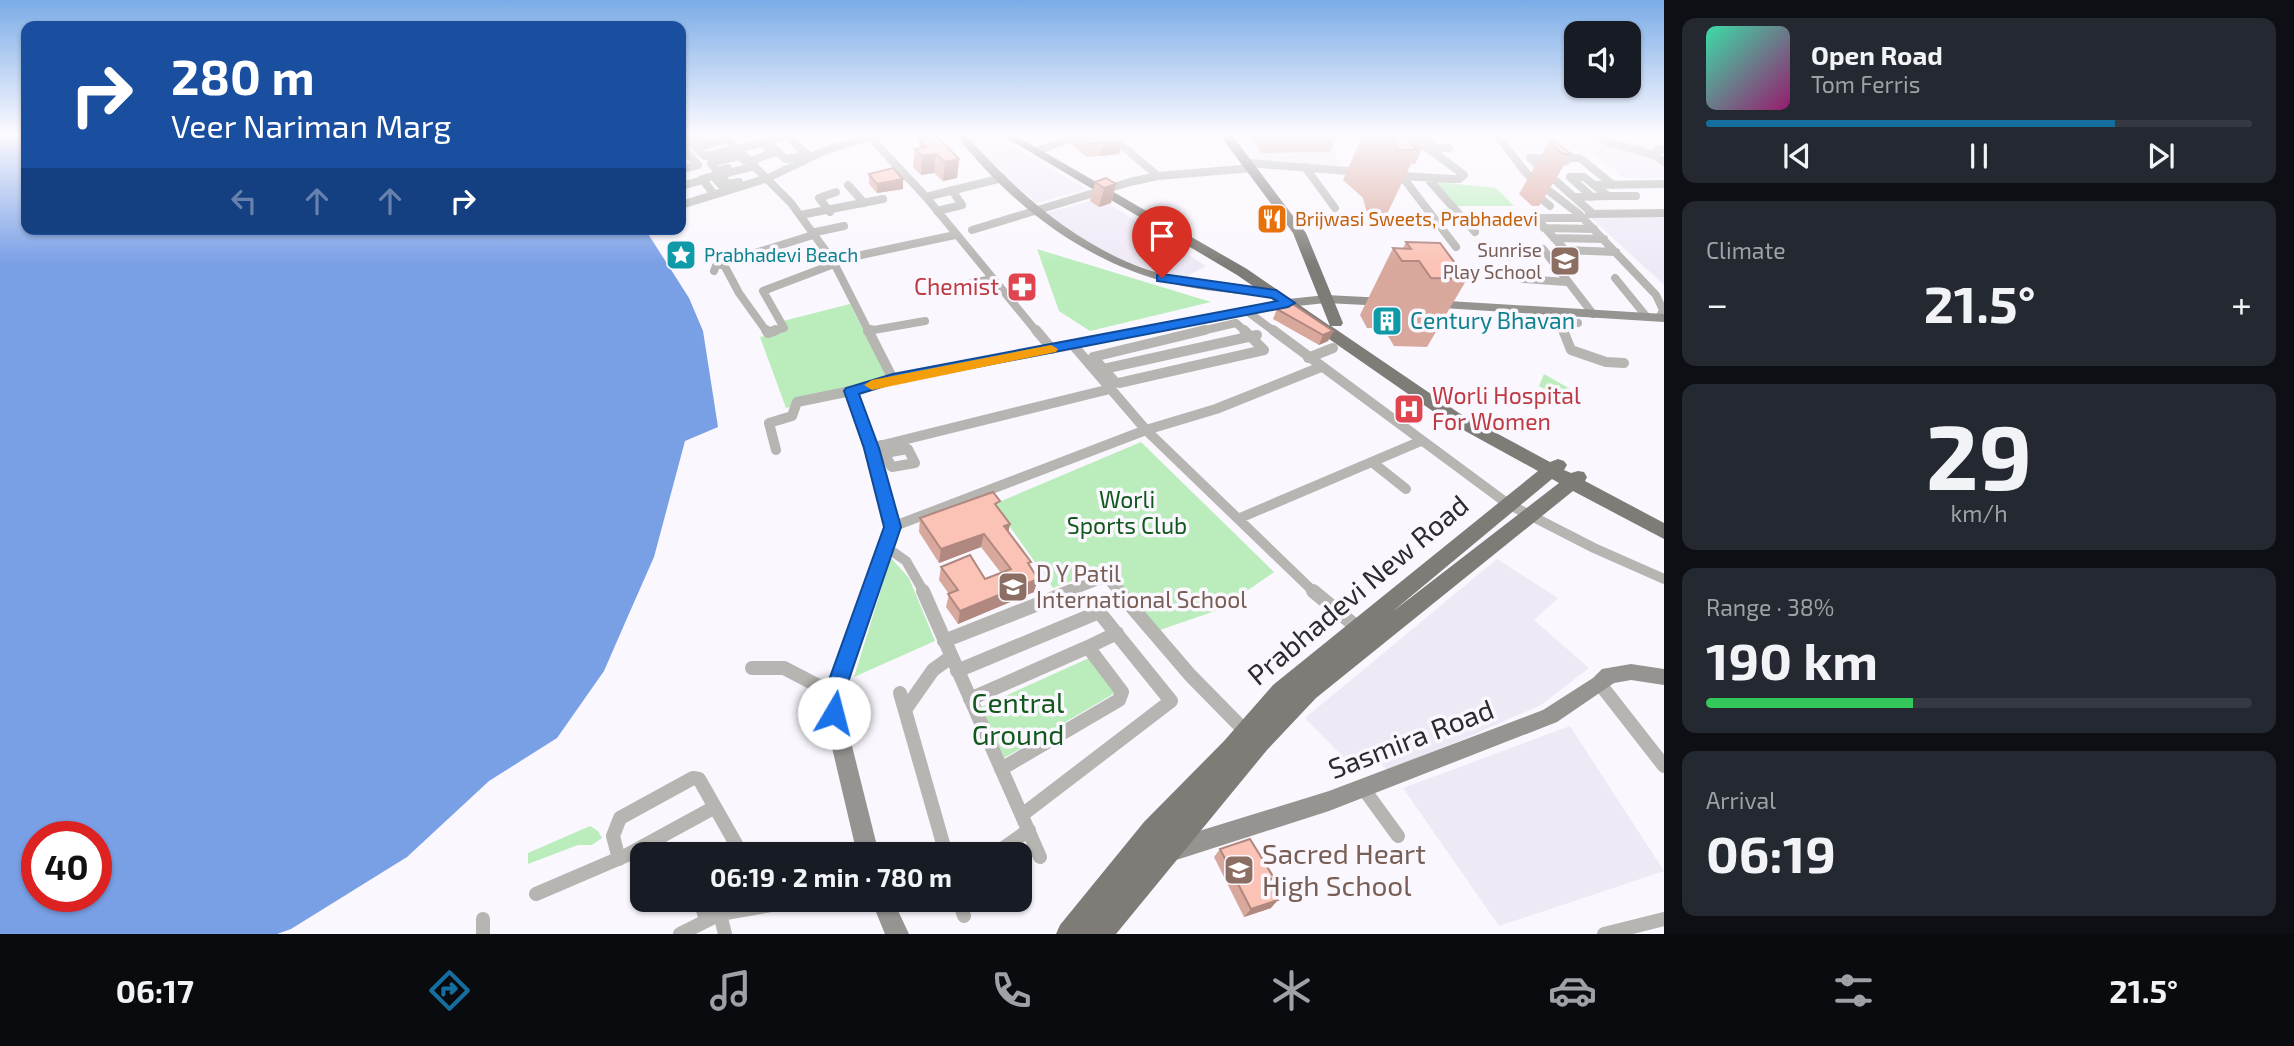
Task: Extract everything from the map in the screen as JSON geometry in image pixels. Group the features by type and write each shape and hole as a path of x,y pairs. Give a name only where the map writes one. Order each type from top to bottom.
{"main road":[{"path":"1081,178 1282,299 1453,417 1664,522"},
{"path":"1259,178 1299,233 1336,323"},
{"path":"1307,300 1464,411 1664,532"},
{"name":"Prabhadevi New Road","path":"1069,934 1153,831 1281,692 1508,504 1566,473"},
{"name":"Prabhadevi New Road","path":"1100,934 1259,743 1308,691 1528,515 1566,473"}],"street":[{"path":"695,178 710,193"},
{"path":"686,199 768,178 800,215 834,262 893,379"},
{"path":"908,178 1052,349"},
{"path":"926,197 1002,178 1057,228 1103,257 1162,278 1282,299 1397,303"},
{"path":"972,230 1101,190 1152,178"},
{"path":"1313,178 1335,208"},
{"path":"1402,178 1456,247"},
{"path":"1422,178 1461,178"},
{"path":"1427,178 1475,232"},
{"path":"1532,178 1585,216"},
{"path":"1552,178 1574,197 1594,229 1662,302 1663,310 1657,317"},
{"path":"1571,178 1592,197"},
{"path":"1585,178 1608,197"},
{"path":"1605,178 1613,184"},
{"path":"686,185 699,181"},
{"path":"1594,185 1664,184"},
{"path":"848,185 864,203"},
{"path":"938,212 962,205 952,190"},
{"path":"1530,191 1548,204 1563,202"},
{"path":"830,213 819,198 835,192"},
{"path":"686,203 710,193"},
{"path":"1574,197 1636,196"},
{"path":"800,215 830,213 883,199"},
{"path":"938,212 968,206"},
{"path":"1616,251 1567,250 1536,218 1664,215"},
{"path":"714,271 716,266 723,263 844,226"},
{"path":"1545,228 1594,229"},
{"path":"723,263 739,293 768,333 783,328 763,291 834,262 955,235"},
{"path":"1554,238 1604,239"},
{"path":"1543,249 1554,269 1566,282"},
{"path":"1615,278 1657,317"},
{"path":"928,293 991,279"},
{"path":"1524,279 1566,282 1573,285 1593,314"},
{"path":"1438,293 1449,304"},
{"path":"776,450 769,423 792,416 797,402 893,379 1248,312 1282,299"},
{"path":"1418,303 1449,304 1578,322"},
{"path":"1248,312 1508,504 1664,579"},
{"path":"1624,363 1606,362 1571,350 1559,322 1578,322 1593,314 1657,317"},
{"path":"868,331 925,321"},
{"path":"1073,345 1100,370 1117,383 1264,350 1255,336 1238,323 1093,356 1100,370 1111,389 1146,430 1322,600 1358,628"},
{"path":"1205,330 1231,358"},
{"path":"1100,370 1255,336"},
{"path":"1167,339 1193,366"},
{"path":"1128,348 1153,376"},
{"path":"1308,358 1333,348"},
{"path":"892,527 1146,430 1216,409 1321,367"},
{"path":"879,449 1111,389"},
{"path":"851,391 879,449 892,527 834,694 836,722 865,842"},
{"path":"1240,518 1421,441"},
{"path":"1372,462 1406,489"},
{"path":"886,547 906,561 915,573 1040,857"},
{"path":"944,641 1107,577 1202,688 1246,732"},
{"path":"957,671 1099,612 1171,702 1022,815"},
{"path":"970,699 1117,633"},
{"path":"1001,769 1119,701 1122,692 1088,647"},
{"path":"905,710 933,670 951,657"},
{"path":"752,668 784,668 834,694"},
{"name":"Sasmira Road","path":"1170,851 1363,788 1550,716 1600,684 1609,675 1620,672 1664,677"},
{"path":"1600,684 1664,766"},
{"path":"900,693 943,842"},
{"path":"620,859 613,836 620,818 686,780 699,779 735,842"},
{"path":"1363,788 1398,836"},
{"path":"536,894 620,859 715,807"},
{"path":"1012,842 1029,830"},
{"path":"1153,831 1170,851"},
{"path":"709,912 725,934"},
{"path":"680,934 713,917 739,912"},
{"path":"887,912 897,934"},
{"path":"963,912 964,916"},
{"path":"1604,934 1664,919"}],"shaded area":[{"path":"1007,178 1067,178 1087,189 1036,203"},
{"path":"1100,198 1206,266 1181,280 1124,261 1080,238 1047,213"},
{"path":"1664,214 1664,285 1588,215"},
{"path":"1497,559 1558,598 1534,620 1589,668 1541,705 1388,772 1370,750 1345,759 1305,718"},
{"path":"1570,726 1664,871 1499,926 1403,788"}],"green space":[{"path":"1427,181 1496,188 1514,206 1450,206"},
{"path":"1037,249 1211,302 1090,331 1059,311"},
{"path":"850,304 891,383 786,408 760,337 785,331 783,321"},
{"path":"1544,374 1579,394 1569,402 1539,386"},
{"name":"Worli Sports Club","path":"1141,442 1274,572 1221,609 1160,630 1104,569 1053,588 994,504"},
{"path":"891,558 909,578 935,641 854,677"},
{"name":"Central Ground","path":"1089,658 1115,693 1004,758 981,707"},
{"path":"590,826 598,831 602,838 592,845 578,845 528,864 528,853"}],"water":[{"path":"0,178 21,178 21,235 649,235 689,298 703,331 718,427 685,441 654,557 604,671 557,738 489,781 407,857 291,929 277,934 0,934"}],"building":[{"path":"872,178 903,179 877,184"},
{"path":"1106,178 1116,184 1104,188 1095,182"},
{"path":"1406,242 1440,243 1467,279 1431,278 1419,261 1402,261 1393,248 1411,249"},
{"path":"1291,303 1333,331 1323,335 1277,309"},
{"path":"993,492 1000,501 995,504 1010,524 1004,526 1031,562 1028,563 1038,579 960,611 948,594 958,590 941,567 970,555 985,579 1011,569 984,534 941,549 920,518"},
{"name":"Sacred Heart High School","path":"1250,839 1274,878 1267,880 1278,900 1251,909 1220,849"}],"slow traffic":[{"path":"872,385 1051,349"}],"place":[{"name":"Brijwasi Sweets, Prabhadevi","path":"1272,219"},
{"name":"Prabhadevi Beach","path":"681,255"},
{"name":"Sunrise Play School","path":"1565,261"},
{"name":"Chemist","path":"1022,287"},
{"name":"Century Bhavan","path":"1387,321"},
{"name":"Worli Hospital For Women","path":"1409,409"},
{"name":"D Y Patil International School","path":"1013,587"},
{"name":"Sacred Heart High School","path":"1239,870"}],"route":[{"path":"834,713 834,694 892,527 871,448 851,391 893,379 1288,303 1276,294 1162,278"}]}
